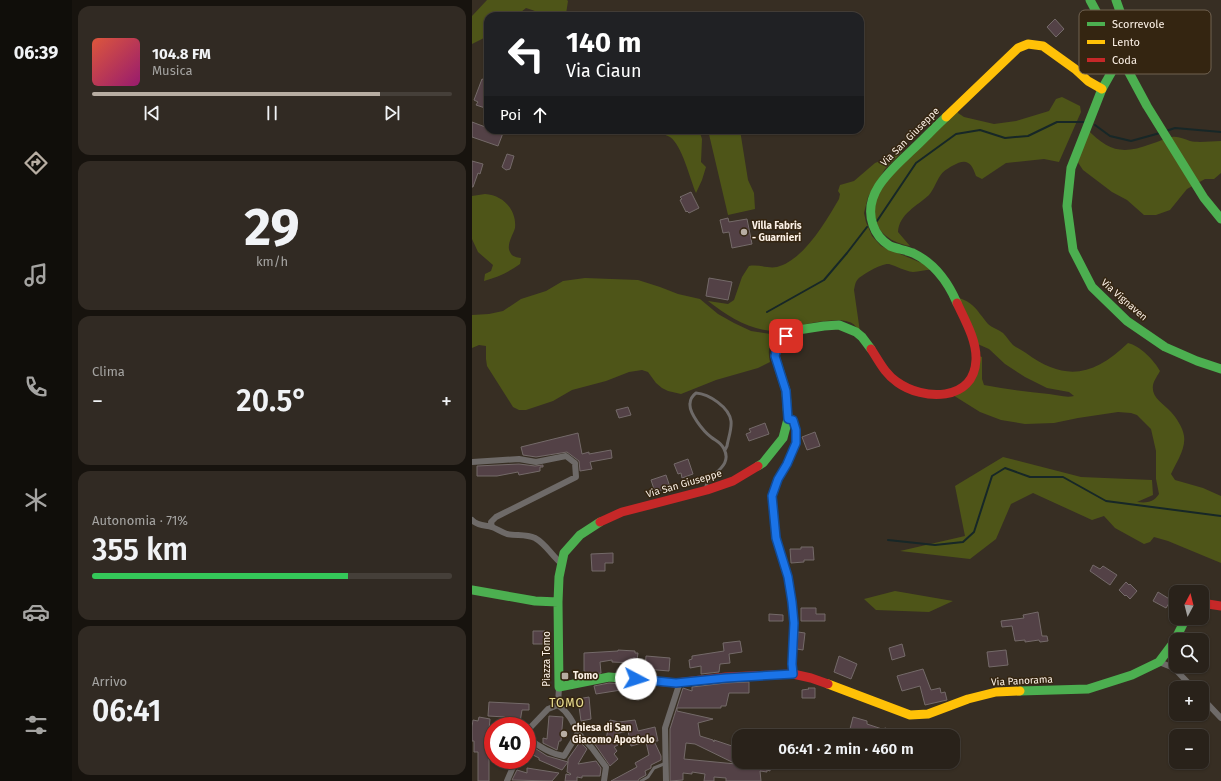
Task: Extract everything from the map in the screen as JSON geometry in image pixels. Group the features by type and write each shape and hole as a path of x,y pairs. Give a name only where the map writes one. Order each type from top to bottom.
{"main road":[{"path":"1090,0 1095,10"},
{"path":"1116,0 1120,10"},
{"name":"Via San Giuseppe","path":"558,602 559,577 564,553 580,535 598,523 622,512 733,481 763,463 783,438 788,419 786,391 775,356 779,341 794,331 819,326 838,325 858,333 872,350 887,373 905,388 925,394 942,395 958,390 971,382 976,365 976,349 950,287 939,272 928,262 916,254 892,246 882,240 873,229 870,211 872,199 880,184 892,169 1018,48 1028,44 1043,46 1079,73"},
{"name":"Via San Giuseppe","path":"1080,74 1088,81 1102,89"},
{"path":"1102,89 1110,74"},
{"path":"1130,74 1147,106 1204,198 1221,218"},
{"name":"Via Vignaven","path":"1102,89 1071,168 1067,206 1073,250 1092,287 1127,321 1165,347 1197,361 1221,369"},
{"path":"472,590 535,601 558,602"},
{"name":"Piazza Tomo","path":"558,602 559,687"},
{"path":"1209,604 1221,606"},
{"name":"Via Panorama","path":"559,687 609,677 680,682 793,674 811,678 910,715 928,714 968,699 996,692 1088,689 1132,675 1159,662 1174,642 1182,625"}],"street":[{"path":"788,419 793,420 796,430 796,443 787,464 778,479 772,496 776,538 788,577 792,602 794,623 793,674"},
{"path":"472,462 519,459 536,462 566,456 575,463 576,477 496,517 492,522 492,527"},
{"path":"472,520 487,527 492,527 500,532 533,538 545,545 554,558 562,564"},
{"path":"1159,662 1174,668 1186,681"},
{"path":"666,781 665,728 680,682"},
{"name":"Piazza Tomo","path":"558,705 559,687"},
{"path":"536,722 548,709 558,705 568,714 578,733 592,748 606,768 604,781"},
{"path":"1209,705 1221,718"},
{"path":"536,744 557,755 564,756 578,733"},
{"path":"507,781 512,769"}],"lane":[{"path":"705,490 705,484 722,468 726,459 725,450 721,443 712,438 701,427 694,416 689,404 691,397 696,393 709,396 722,406 728,414 731,421 725,450"},
{"path":"641,781 648,776 654,768 666,763"}],"green space":[{"path":"487,0 568,1 566,12 537,12 526,8 521,12 484,12 484,38 472,44 472,16"},
{"path":"1062,97 1080,106 1081,112 1059,162 1044,159 1006,163 982,179 976,176 970,164 967,162 961,162 942,173 929,195 905,215 899,226 898,232 910,246 898,243 882,232 877,224 875,206 883,185 958,107 958,113 964,117 994,124 1016,121 1049,111 1056,99"},
{"path":"1087,129 1109,146 1124,150 1141,147 1172,137 1179,137 1194,142 1221,141 1221,173 1214,179 1205,179 1187,189 1170,210 1156,215 1144,215 1127,200 1112,192 1083,170 1075,158"},
{"path":"664,134 700,134 702,139 701,162 706,167 696,193 682,155 670,137"},
{"path":"709,134 741,134 748,180 754,193 755,209 728,215"},
{"path":"902,152 885,169 868,197 864,213 866,222 872,236 881,246 935,270 913,272 886,264 873,269 860,277 856,281 854,290 860,332 851,323 837,320 771,331 745,324 723,312 708,301 728,304 734,300 742,277 749,266 777,267 796,257 813,239 828,218 839,199 840,194 838,191 840,185 854,181 875,163"},
{"path":"485,194 498,197 503,200 514,215 515,228 509,243 509,249 513,256 521,258 520,264 512,269 499,276 484,281 485,274 491,271 493,265 478,252 472,239 472,196"},
{"path":"585,278 638,280 678,294 700,299 718,314 734,323 751,331 771,334 774,336 769,349 770,362 758,368 716,380 681,394 662,388 656,383 648,372 642,370 629,372 606,381 572,390 553,401 526,410 519,410 513,407 487,366 486,346 479,345 472,348 472,315 503,311 521,299 546,291 563,281"},
{"path":"956,297 973,305 991,327 1003,333 1013,345 1040,362 1054,368 1066,371 1079,371 1091,368 1103,363 1128,343 1142,350 1154,362 1160,371 1153,385 1154,393 1158,400 1175,417 1181,426 1184,436 1184,446 1171,474 1175,480 1203,488 1221,496 1221,563 1168,541 1154,537 1150,542 1144,544 1115,528 1104,516 1092,520 1033,493 1011,504 996,539 970,559 900,551 965,536 955,486 1003,457 1081,477 1152,480 1153,495 1137,502 1149,502 1159,494 1156,479 1156,451 1151,429 1137,415 1118,412 1054,423 1025,424 1001,420 980,412 948,392 964,386 976,355 982,357 982,379 984,385 1068,397 1074,396 1069,392 1047,388 1025,377 1005,364 989,349 973,342"},
{"path":"895,591 953,601 929,612 876,610 864,599"}],"building":[{"path":"1055,19 1064,29 1056,37 1047,27"},
{"path":"482,79 484,80 484,108 476,105 478,102 474,100"},
{"path":"472,122 484,126 484,134 503,134 498,146 472,137"},
{"path":"507,154 514,156 510,169 506,170 502,167"},
{"path":"472,161 483,164 480,174 478,173 473,187 472,187"},
{"path":"691,192 699,208 689,213 687,211 686,212 680,197"},
{"name":"Villa Fabris - Guarnieri","path":"728,218 729,222 747,219 752,244 732,248 729,232 723,233 720,220"},
{"path":"709,278 732,282 728,300 706,296"},
{"path":"628,407 631,415 619,418 616,410"},
{"path":"765,423 769,434 749,441 746,434 751,432 749,429"},
{"path":"815,432 820,446 807,450 802,437"},
{"path":"578,433 582,454 611,450 612,458 590,462 592,469 580,471 579,461 567,452 536,457 523,455 521,447"},
{"path":"688,459 693,474 682,478 681,473 678,474 674,464"},
{"path":"519,464 535,466 543,465 543,467 540,467 540,471 519,475 518,472 497,476 477,476 477,466"},
{"path":"666,475 670,487 655,492 651,480"},
{"path":"801,547 813,547 814,560 804,560 804,562 791,563 790,549 801,549"},
{"path":"613,553 613,563 605,563 605,571 592,571 591,554"},
{"path":"1093,565 1100,569 1103,566 1117,575 1110,585 1090,571"},
{"path":"1126,582 1137,591 1130,599 1119,590"},
{"path":"1158,592 1169,599 1169,603 1166,608 1153,601"},
{"path":"801,608 816,608 816,614 825,614 825,621 801,621"},
{"path":"1038,612 1042,636 1047,636 1048,641 1015,641 1012,626 1002,627 1001,621 1024,618 1023,615"},
{"path":"769,614 783,615 783,621 769,621"},
{"path":"533,631 545,631 546,644 533,644"},
{"path":"798,632 805,633 803,650 797,649"},
{"path":"740,641 742,652 729,654 730,663 720,664 719,672 701,674 701,666 690,668 689,660 692,659 692,656 724,651 723,643"},
{"path":"902,644 905,656 892,660 889,648"},
{"path":"618,650 635,651 635,653 638,653 637,660 634,660 634,663 612,662 612,660 600,662 601,673 586,675 584,671 584,653"},
{"path":"1006,650 1008,665 989,667 987,652"},
{"path":"646,656 670,658 669,671 645,669"},
{"path":"839,656 857,664 851,679 834,672"},
{"path":"923,669 931,690 940,688 941,693 945,692 947,700 925,705 920,686 902,691 897,676"},
{"path":"749,682 749,693 729,693 726,706 721,706 721,708 677,708 677,711 713,719 698,723 700,736 713,740 714,742 714,740 732,746 732,762 695,744 686,743 684,759 732,764 732,769 770,769 770,771 767,770 767,772 760,771 761,781 726,781 726,778 714,777 714,781 704,781 705,774 692,772 692,774 683,773 683,780 670,781 670,729 683,688 692,691 692,687"},
{"path":"609,683 635,685 635,688 621,687 621,690 596,694 594,686"},
{"path":"808,688 815,688 815,698 802,698 802,690 809,689"},
{"path":"589,697 591,719 581,721 578,699"},
{"path":"489,702 529,704 529,710 522,710 521,717 488,716"},
{"path":"549,716 563,717 561,741 559,741 557,750 543,743 543,738 547,739"},
{"path":"479,717 484,718 484,769 489,769 489,781 478,781 478,752 474,752 472,727 473,720 478,721"},
{"path":"853,717 867,721 867,724 882,729 850,729"},
{"path":"610,720 619,722 635,720 638,731 655,727 658,741 654,741 661,756 661,760 651,765 651,768 645,771 646,775 638,781 611,781 637,767 635,763 649,755 646,742 631,746 628,731 615,734 618,745 614,747 617,751 614,754 618,759 610,766 594,743 601,738 605,744"},
{"path":"580,742 587,749 578,764 596,761 601,768 600,776 582,776 582,778 577,777 577,781 565,781 566,774 571,774 567,772 568,759"},
{"path":"536,749 547,756 568,762 562,770 539,760 539,758 536,756"},
{"path":"527,769 533,769 559,773 552,781 512,780 517,770 527,773"}],"waterway":[{"path":"877,221 916,163 956,134 980,130 1005,138 1028,136 1057,122 1084,122"},
{"path":"1095,125 1110,136 1131,141 1160,133"},
{"path":"1166,131 1175,128 1221,132"},
{"path":"767,312 824,280 867,227"},
{"path":"888,540 935,545 963,542 974,532 992,476 1005,468 1030,477 1063,477 1106,501 1221,516"}],"traffic: fast":[{"path":"1090,0 1095,10"},
{"path":"1116,0 1120,10"},
{"path":"1110,74 1102,89 1071,168 1067,206 1073,250 1092,287 1127,321 1165,347 1197,361 1221,369"},
{"path":"1130,74 1147,106 1204,198 1221,219"},
{"path":"946,117 895,166 880,184 871,203 871,214 874,228 882,240 890,246 913,253 927,262 940,274 957,303"},
{"path":"758,466 763,463 783,438 788,419 786,391 775,356 779,341 790,333 798,330 839,325 856,332 871,349"},
{"path":"600,522 580,535 564,553 559,577 558,602 559,687 609,677 655,681"},
{"path":"472,590 535,601 558,602"},
{"path":"1020,691 1088,689 1132,675 1159,662 1174,642 1182,625"}],"traffic: slow":[{"path":"946,117 1018,48 1028,44 1043,46 1079,73"},
{"path":"1080,74 1088,81 1102,89"},
{"path":"828,684 910,715 928,714 968,699 996,692 1020,691"}],"traffic: jam":[{"path":"871,349 882,367 889,375 897,382 908,388 933,394 946,394 957,390 966,384 973,374 976,360 973,338 957,303"},
{"path":"600,522 622,512 707,490 733,481 758,466"},
{"path":"1209,604 1221,606"},
{"path":"655,681 676,683 726,677 793,674 828,684"}],"place":[{"name":"Villa Fabris - Guarnieri","path":"744,232"},
{"name":"Tomo","path":"565,676"},
{"name":"chiesa di San Giacomo Apostolo","path":"564,734"}],"district":[{"name":"TOMO","path":"567,703"}],"route":[{"path":"636,679 676,683 793,674 794,623 792,602 788,577 776,538 772,496 778,479 787,464 796,443 796,430 793,420 788,419 786,391 775,356 779,341 786,336"}]}
